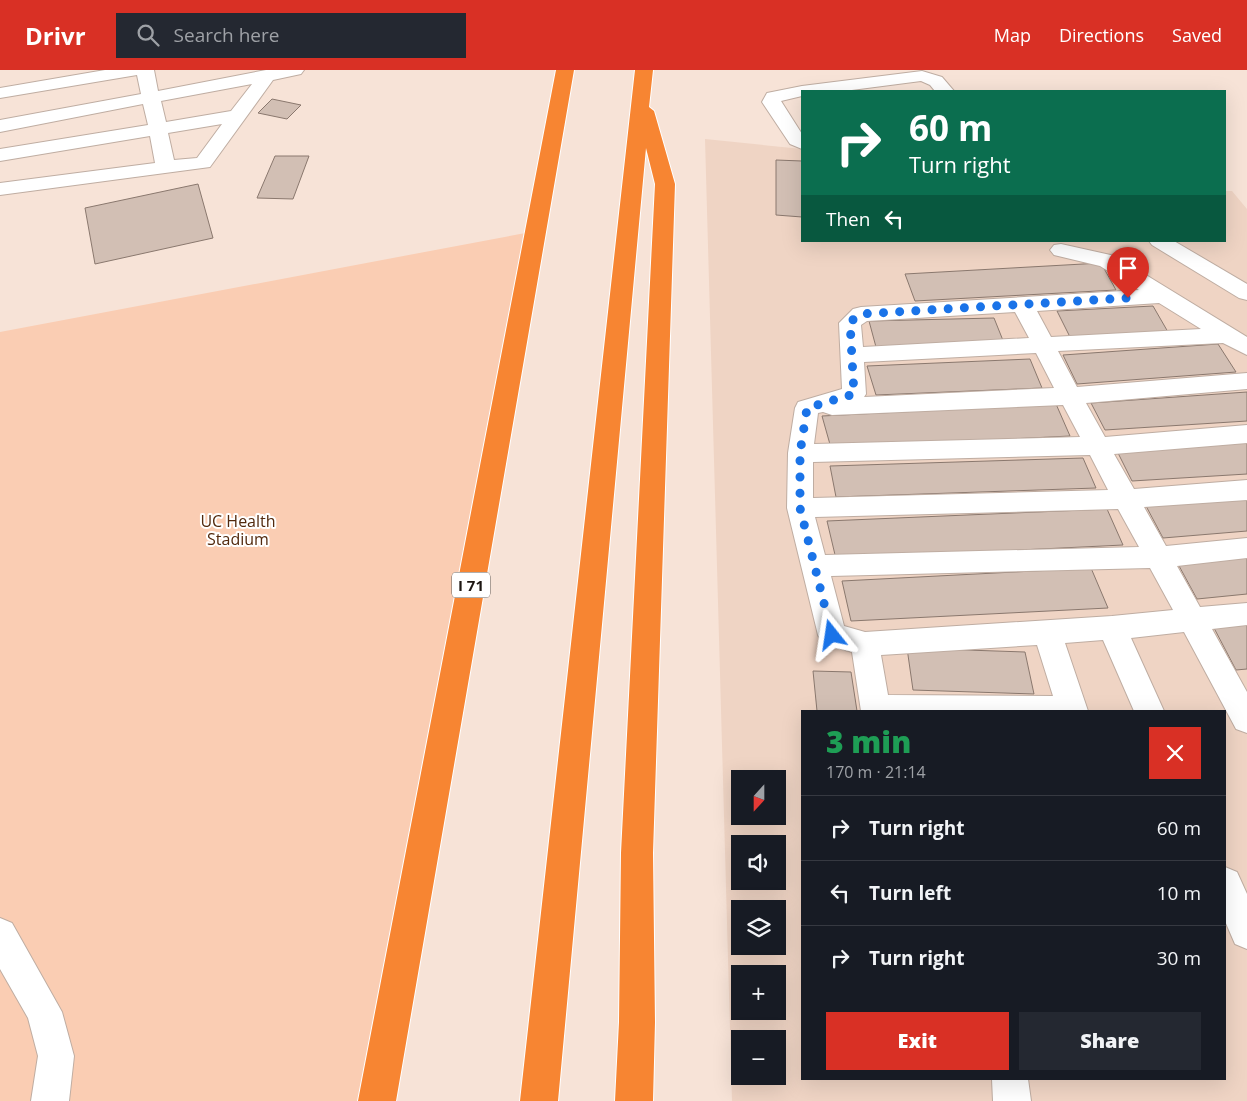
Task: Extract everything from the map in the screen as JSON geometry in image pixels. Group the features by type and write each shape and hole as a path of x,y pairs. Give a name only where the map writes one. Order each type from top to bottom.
{"highway":[{"name":"I 71","path":"377,1101 565,70"},
{"path":"539,1101 642,83"},
{"path":"634,1101 637,1022 637,853 665,184 642,83"}],"street":[{"path":"0,93 137,70"},
{"path":"145,70 166,167"},
{"path":"0,126 295,70"},
{"path":"0,189 203,163 267,75"},
{"path":"811,90 922,76 936,81 944,90"},
{"path":"801,91 778,94 773,97 771,102 797,140 801,142"},
{"path":"0,155 237,116"},
{"path":"1161,242 1247,293"},
{"path":"1061,250 1107,261 1247,348"},
{"path":"807,408 854,394 850,322 861,314 1163,296"},
{"path":"1023,305 1070,396 1193,618 1238,685 1247,720"},
{"path":"851,355 1224,335"},
{"path":"807,408 1070,396 1247,381"},
{"path":"807,408 800,453 800,508 813,566 832,635 865,644 1112,628 1193,618 1247,614"},
{"path":"800,453 1099,446 1247,434"},
{"path":"800,508 1128,499 1247,490"},
{"path":"813,566 1160,557 1247,548"},
{"path":"1112,628 1149,710"},
{"path":"865,644 876,710 1073,710 1047,631"},
{"path":"1226,885 1247,932"},
{"path":"0,935 44,1012 56,1056 50,1101"},
{"path":"1010,1080 1012,1101"}],"shaded area":[{"path":"705,139 801,149 801,242 1226,242 1226,191 1232,191 1247,209 1247,1101 732,1101 732,1085 786,1085 786,1030 731,1030 731,1065"}],"green space":[{"name":"UC Health Stadium","path":"536,231 377,1101 0,1101 0,332"}],"building":[{"path":"272,99 301,105 287,119 258,113"},
{"path":"275,156 309,156 293,199 257,198"},
{"path":"776,160 801,161 801,217 776,215"},
{"path":"198,184 213,238 95,264 85,208"},
{"path":"1101,263 1116,290 915,301 905,274"},
{"path":"1153,306 1168,332 1070,337 1057,311"},
{"path":"994,318 1004,343 876,347 869,321"},
{"path":"1218,344 1236,372 1077,384 1063,355"},
{"path":"1030,359 1042,388 876,395 867,366"},
{"path":"1247,392 1247,421 1105,430 1091,403"},
{"path":"1056,404 1070,436 831,448 822,416"},
{"path":"1247,442 1247,474 1132,481 1116,449"},
{"path":"1083,458 1096,488 836,497 830,466"},
{"path":"1247,499 1247,531 1163,538 1146,506"},
{"path":"1107,509 1123,545 836,559 827,521"},
{"path":"1247,558 1247,594 1197,599 1178,564"},
{"path":"1091,568 1108,608 851,621 842,581"},
{"path":"1247,625 1247,669 1236,670 1214,628"},
{"path":"907,648 1025,652 1034,694 913,690"},
{"path":"813,671 851,672 857,710 817,710"}],"route":[{"path":"832,635 813,566 800,508 800,453 807,408 854,394 850,322 861,314 1128,298"}]}
